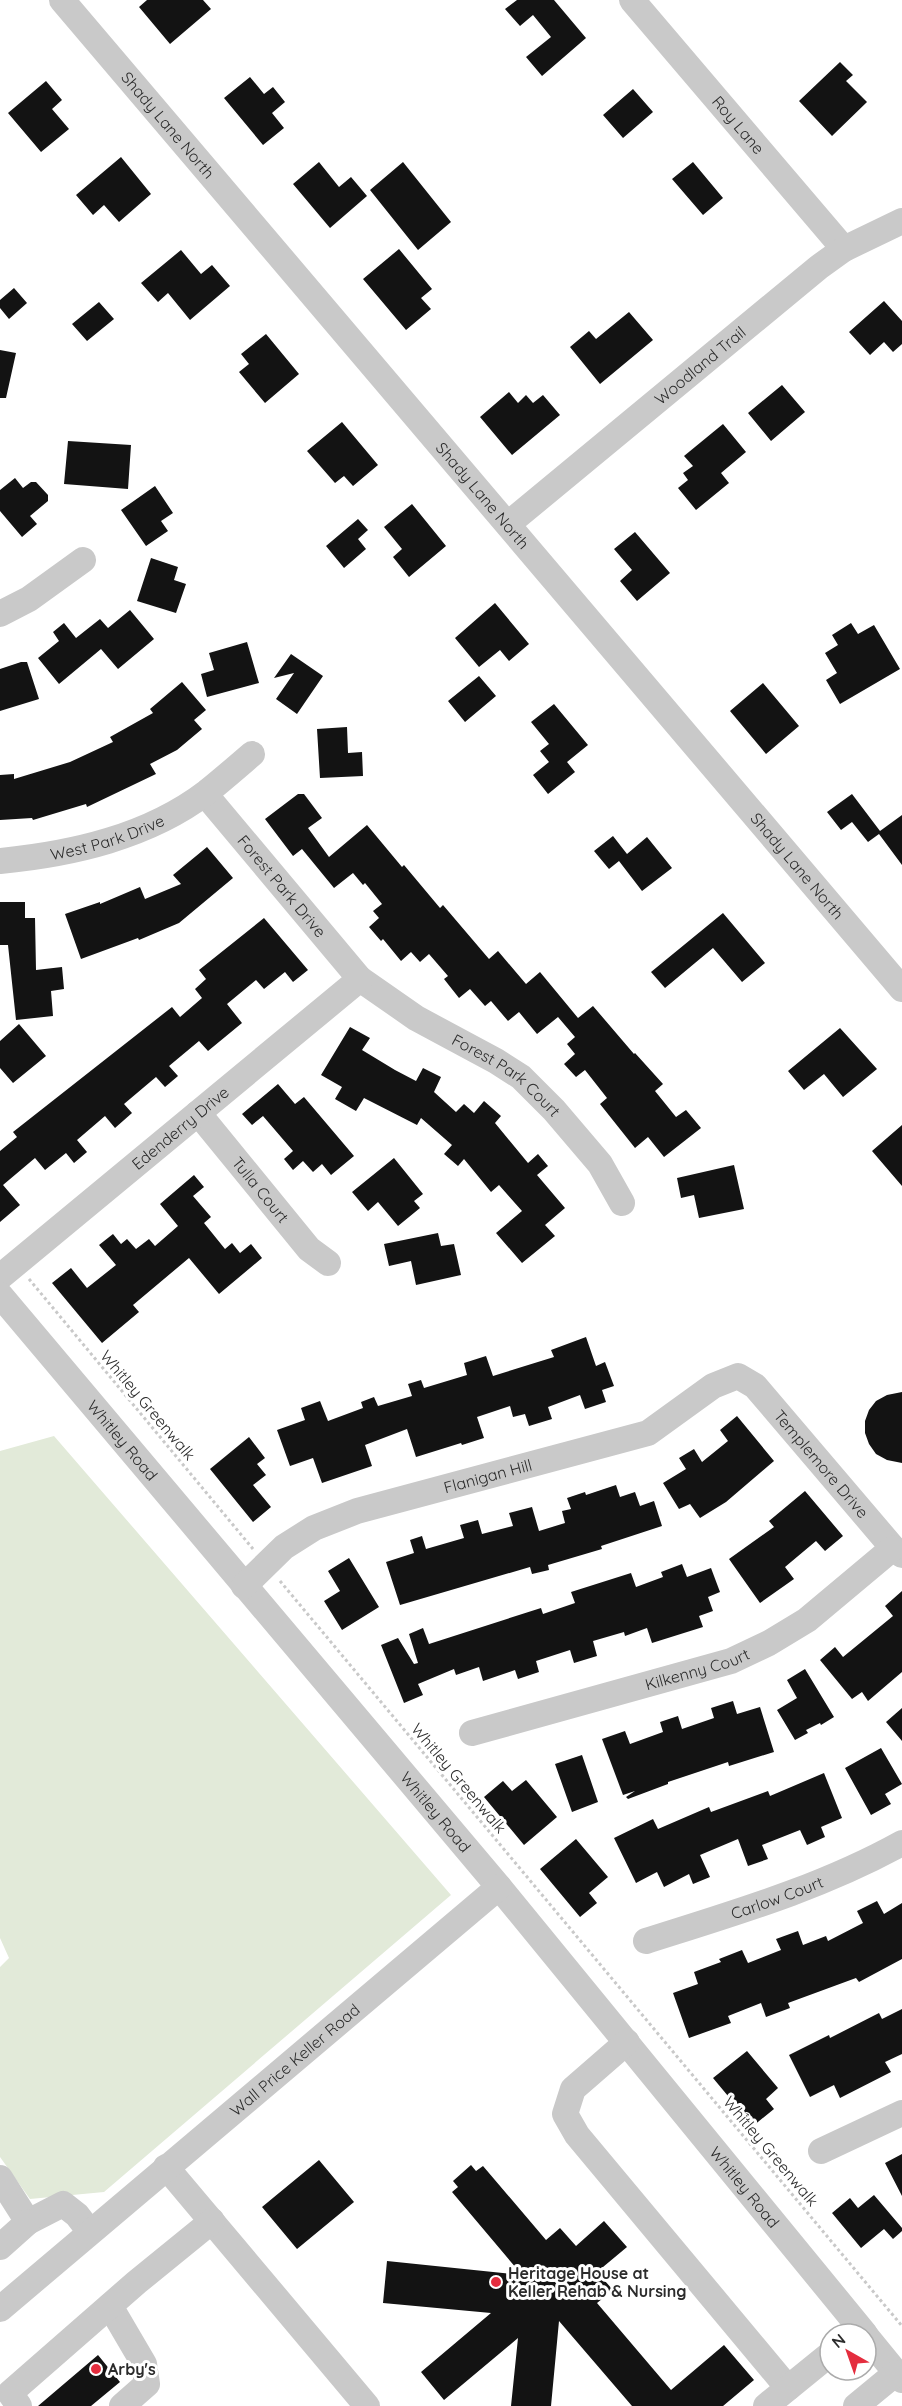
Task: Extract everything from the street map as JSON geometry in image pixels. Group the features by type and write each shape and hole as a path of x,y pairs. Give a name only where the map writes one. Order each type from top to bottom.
{"street":[{"name":"Shady Lane North","path":"62,0 902,989"},
{"name":"Roy Lane","path":"632,0 844,249"},
{"name":"Woodland Trail","path":"508,524 844,249 902,221"},
{"path":"0,614 29,598 83,560"},
{"name":"West Park Drive","path":"0,861 35,857 112,840 152,825 205,794 252,754"},
{"name":"Forest Park Drive","path":"205,794 360,979"},
{"name":"Edenderry Drive","path":"8,1271 360,979"},
{"name":"Forest Park Court","path":"360,979 416,1018 521,1077 554,1110 600,1164 622,1203"},
{"name":"Tulla Court","path":"198,1113 309,1249 328,1263"},
{"name":"Whitley Road","path":"0,1295 499,1887 852,2322"},
{"name":"Flanigan Hill","path":"244,1586 284,1547 314,1528 357,1511 648,1433 713,1386 738,1376"},
{"name":"Templemore Drive","path":"738,1376 755,1386 897,1551"},
{"name":"Kilkenny Court","path":"472,1733 731,1661 769,1643 807,1620 897,1551"},
{"name":"Carlow Court","path":"646,1941 796,1893 867,1863 902,1843"},
{"name":"Wall Price Keller Road","path":"0,2310 499,1887"},
{"path":"627,2042 573,2089 565,2114 577,2135 788,2388"},
{"path":"821,2151 902,2113"},
{"path":"166,2167 367,2406"},
{"path":"0,2178 28,2222"},
{"path":"0,2247 28,2222 63,2204 90,2232"},
{"path":"19,2406 10,2393 212,2221"},
{"path":"110,2306 144,2364 147,2384 122,2406"},
{"name":"Whitley Road","path":"878,2353 899,2377"},
{"path":"766,2406 818,2364"},
{"path":"856,2406 899,2377"}],"path":[{"name":"Whitley Greenwalk","path":"8,1271 266,1564 902,2326"}],"green space":[{"path":"54,1436 451,1895 104,2192 30,2199 0,2157 0,1967 9,1958 0,1938 0,1451"}],"building":[{"path":"147,0 203,0 211,9 170,44 139,7"},
{"path":"517,0 554,0 586,38 542,76 526,57 551,37 533,15 520,26 505,9"},
{"path":"840,62 853,75 846,81 867,102 832,136 799,101"},
{"path":"250,77 264,94 273,87 285,102 272,113 284,128 263,145 224,98"},
{"path":"46,81 62,100 52,109 69,129 41,152 8,113"},
{"path":"633,89 653,112 623,138 603,115"},
{"path":"121,157 151,194 119,222 104,205 93,215 76,195"},
{"path":"319,162 339,187 351,177 367,196 330,228 293,184"},
{"path":"403,162 451,222 418,250 370,190"},
{"path":"693,162 723,198 703,215 672,179"},
{"path":"399,249 432,289 421,298 431,309 406,330 363,279"},
{"path":"181,250 201,274 212,265 230,286 190,320 168,293 158,302 141,283"},
{"path":"14,288 27,303 9,319 0,308 0,300"},
{"path":"884,301 902,321 902,344 893,352 884,342 870,355 849,332"},
{"path":"99,302 114,319 87,341 72,324"},
{"path":"629,312 653,340 600,384 570,347 589,331 596,339"},
{"path":"266,334 299,374 265,403 239,372 249,364 241,354"},
{"path":"0,350 16,353 6,398 0,398"},
{"path":"782,385 805,412 771,441 748,413"},
{"path":"509,392 518,403 526,395 533,403 543,395 560,415 512,455 480,417"},
{"path":"342,422 378,465 353,486 344,476 335,483 307,451"},
{"path":"723,424 746,452 721,473 729,483 696,510 678,488 688,480 683,473 693,466 684,456"},
{"path":"68,441 131,445 128,489 64,484"},
{"path":"15,478 23,488 31,482 36,482 48,495 48,501 30,516 37,524 22,537 0,511 0,490"},
{"path":"155,486 173,513 161,521 168,531 146,546 121,510"},
{"path":"412,504 446,546 409,577 393,557 402,549 384,527"},
{"path":"358,519 368,530 358,539 366,549 344,568 326,546"},
{"path":"635,532 670,573 637,601 620,581 632,570 614,549"},
{"path":"151,558 178,567 174,580 186,584 176,613 137,601"},
{"path":"495,603 529,644 509,661 500,650 479,667 455,638"},
{"path":"130,610 154,639 118,669 101,649 59,684 38,658 59,641 53,632 64,623 76,638 100,619 108,628"},
{"path":"851,623 858,634 874,625 900,669 840,704 826,680 837,673 825,653 838,645 832,635"},
{"path":"247,642 259,683 207,697 201,674 214,670 209,653"},
{"path":"291,654 323,676 297,714 276,699 294,673 274,678"},
{"path":"27,662 39,699 0,711 0,669"},
{"path":"479,676 496,696 465,722 448,701"},
{"path":"182,682 206,710 194,720 202,729 177,750 150,764 156,774 87,807 86,804 33,820 32,818 0,820 0,775 14,774 14,779 70,762 113,742 110,737 153,713 150,709"},
{"path":"763,683 799,726 766,754 730,711"},
{"path":"554,704 588,745 567,762 575,772 548,794 533,775 549,762 540,751 549,744 531,722"},
{"path":"347,727 348,753 362,752 363,776 320,778 317,729"},
{"path":"298,794 304,794 322,818 308,828 329,857 367,825 402,867 404,865 440,908 443,905 489,959 498,951 526,984 540,972 578,1018 593,1006 663,1084 655,1091 676,1117 686,1110 701,1128 664,1157 648,1137 635,1148 600,1104 607,1098 585,1070 576,1077 564,1064 575,1054 567,1044 575,1037 558,1017 537,1034 519,1012 508,1021 491,1001 485,1006 470,989 459,998 444,979 448,976 429,954 420,962 411,952 401,961 383,939 381,941 369,927 379,918 373,911 382,904 365,883 363,885 353,873 334,888 302,849 293,856 265,819"},
{"path":"852,794 880,831 902,815 902,865 879,834 868,842 852,822 841,830 827,812"},
{"path":"613,836 627,854 647,837 672,868 642,891 619,861 609,869 594,851"},
{"path":"207,847 233,878 179,923 139,940 138,938 81,959 65,914 100,902 100,904 140,887 145,899 181,884 173,875"},
{"path":"0,902 25,902 25,918 35,918 36,970 62,967 64,989 51,991 53,1016 16,1020 8,945 0,945"},
{"path":"723,913 765,963 742,982 713,948 665,988 651,972"},
{"path":"264,918 308,970 293,982 285,972 264,989 256,980 227,1004 242,1023 208,1051 199,1041 169,1066 178,1076 165,1087 156,1077 124,1104 132,1113 115,1128 105,1116 77,1140 87,1152 74,1163 66,1153 45,1170 35,1158 3,1185 20,1205 0,1222 0,1151 17,1137 13,1132 172,1007 180,1017 202,998 195,989 206,979 199,970"},
{"path":"19,1024 46,1056 13,1083 0,1068 0,1041"},
{"path":"350,1027 370,1038 362,1050 395,1070 416,1081 423,1068 441,1077 434,1092 456,1112 464,1104 474,1113 484,1101 501,1116 495,1123 528,1163 538,1154 548,1166 537,1175 565,1208 545,1225 555,1236 522,1263 496,1233 522,1211 499,1185 491,1192 464,1159 458,1166 444,1154 452,1145 421,1118 417,1125 364,1098 356,1111 335,1099 342,1087 321,1075"},
{"path":"840,1028 877,1069 843,1097 824,1074 804,1090 788,1071"},
{"path":"278,1084 295,1104 304,1097 354,1156 331,1175 322,1164 313,1172 303,1161 293,1170 284,1159 293,1151 263,1116 252,1125 242,1114"},
{"path":"902,1125 902,1186 872,1151"},
{"path":"394,1158 423,1194 414,1201 420,1208 398,1226 378,1202 368,1211 352,1192"},
{"path":"734,1165 744,1209 699,1218 694,1195 681,1198 677,1178"},
{"path":"194,1175 204,1187 193,1196 211,1217 204,1223 225,1249 232,1243 240,1253 251,1244 262,1258 219,1294 189,1258 133,1305 139,1312 102,1343 52,1283 71,1268 87,1288 116,1265 99,1245 113,1234 121,1244 127,1239 136,1249 149,1239 155,1246 178,1226 160,1204"},
{"path":"438,1233 441,1246 454,1244 461,1275 416,1285 411,1261 389,1266 384,1244"},
{"path":"586,1337 596,1366 605,1362 614,1386 602,1390 606,1402 585,1409 580,1395 548,1407 552,1419 529,1426 525,1414 513,1417 510,1406 477,1417 484,1438 416,1457 407,1429 365,1445 372,1466 322,1483 313,1458 290,1466 277,1430 305,1420 301,1408 320,1401 328,1421 363,1408 361,1402 374,1397 378,1406 412,1396 408,1384 421,1380 424,1388 467,1375 464,1363 486,1356 493,1376 554,1357 551,1350"},
{"path":"902,1392 902,1463 887,1460 876,1454 865,1433 865,1421 876,1401 887,1395"},
{"path":"737,1416 774,1461 726,1502 700,1518 690,1504 679,1509 663,1483 686,1469 679,1458 694,1449 702,1462 728,1441 720,1430"},
{"path":"249,1437 265,1458 257,1464 266,1475 253,1485 271,1507 253,1522 210,1469"},
{"path":"616,1485 620,1497 635,1492 640,1506 654,1501 662,1526 601,1546 602,1549 548,1565 549,1570 532,1574 530,1567 400,1605 386,1562 414,1553 410,1540 422,1536 426,1549 464,1538 460,1525 478,1520 482,1534 513,1526 509,1513 532,1507 539,1531 565,1523 562,1511 571,1509 567,1498 585,1492 586,1495"},
{"path":"805,1491 843,1536 825,1551 816,1541 785,1567 794,1579 760,1603 729,1559 774,1527 769,1521"},
{"path":"349,1558 379,1607 342,1630 324,1601 340,1591 328,1571"},
{"path":"682,1564 687,1577 711,1568 720,1592 708,1597 713,1611 699,1616 703,1627 652,1643 647,1628 625,1636 624,1632 593,1641 597,1656 574,1663 570,1650 536,1661 539,1672 518,1679 515,1670 483,1681 479,1667 456,1675 454,1669 418,1684 423,1695 404,1703 381,1645 398,1638 414,1664 418,1663 409,1634 423,1628 429,1644 541,1608 543,1614 575,1603 571,1592 631,1573 636,1587 663,1577 661,1572"},
{"path":"902,1591 902,1672 868,1701 862,1692 852,1699 820,1660 835,1647 843,1657 893,1616 885,1606"},
{"path":"805,1669 834,1717 806,1730 808,1733 795,1740 777,1710 797,1698 787,1680"},
{"path":"733,1701 737,1714 760,1707 774,1752 729,1766 728,1762 668,1782 668,1784 628,1799 626,1797 635,1791 623,1795 602,1739 625,1731 630,1744 663,1732 660,1722 678,1716 682,1729 714,1718 711,1708"},
{"path":"902,1708 902,1741 886,1722"},
{"path":"881,1748 902,1784 885,1794 891,1804 871,1815 845,1768"},
{"path":"582,1755 598,1802 572,1812 555,1764"},
{"path":"824,1773 842,1818 821,1827 825,1837 807,1845 800,1830 762,1845 768,1859 748,1866 738,1839 700,1855 710,1877 693,1884 689,1874 664,1887 657,1872 636,1883 614,1838 653,1819 658,1829 709,1807 711,1812 768,1791 770,1796"},
{"path":"526,1780 557,1817 524,1845 484,1797 503,1781 512,1791"},
{"path":"576,1839 608,1877 589,1893 597,1903 580,1917 540,1869"},
{"path":"877,1901 884,1914 902,1903 902,1959 859,1982 856,1978 788,2003 790,2008 766,2017 761,2003 728,2016 731,2023 689,2038 673,1993 698,1984 694,1972 721,1962 719,1959 742,1950 748,1963 781,1950 776,1939 798,1931 803,1945 826,1936 828,1941 863,1923 857,1911"},
{"path":"902,2009 902,2054 885,2062 891,2072 840,2098 834,2085 810,2097 789,2055 829,2035 830,2038 879,2013 882,2019"},
{"path":"747,2051 778,2088 766,2099 774,2109 753,2126 713,2078"},
{"path":"902,2154 902,2196 885,2163"},
{"path":"319,2160 354,2202 297,2249 262,2207"},
{"name":"Heritage House at Keller Rehab & Nursing","path":"471,2165 476,2171 483,2166 546,2240 560,2228 576,2246 604,2221 627,2247 597,2272 613,2290 597,2303 671,2390 724,2345 754,2380 723,2406 632,2406 559,2321 551,2406 511,2406 518,2338 444,2400 421,2372 491,2313 383,2303 387,2261 522,2275 452,2192 458,2187 453,2181"},
{"path":"874,2195 902,2228 902,2231 893,2239 884,2229 861,2248 832,2213 850,2198 858,2208"},
{"name":"Arby's","path":"98,2355 120,2382 91,2406 38,2406"}],"place":[{"name":"Heritage House at Keller Rehab & Nursing","path":"496,2282"},
{"name":"Arby's","path":"96,2369"}]}
